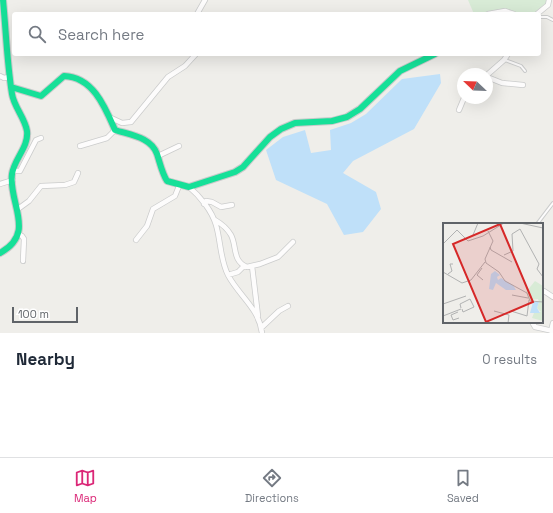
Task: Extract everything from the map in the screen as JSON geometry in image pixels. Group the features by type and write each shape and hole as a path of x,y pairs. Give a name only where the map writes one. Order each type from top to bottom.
{"street":[{"path":"0,253 12,246 18,234 18,209 13,171 26,141 27,132 15,106 9,77 3,0"},
{"path":"198,12 204,0"},
{"path":"539,12 548,5 550,0"},
{"path":"109,116 122,123 131,122 168,77 185,66 194,56"},
{"path":"11,87 41,96 64,76 70,76 92,87 109,116 115,130 150,142 155,147 166,179 170,183 189,187 239,170 270,137 287,126 302,122 332,121 347,117 360,108 400,71 431,56"},
{"path":"493,70 507,56"},
{"path":"0,76 4,78 9,77"},
{"path":"493,79 502,83 523,85"},
{"path":"459,110 462,104"},
{"path":"80,146 107,138 115,130"},
{"path":"13,171 20,171 35,142 41,138"},
{"path":"158,156 179,146"},
{"path":"18,209 29,201 41,186 69,184 76,179 78,173"},
{"path":"0,184 13,180"},
{"path":"136,240 147,226 153,209 175,196 179,186"},
{"path":"189,187 204,204 214,219 222,259 228,276 253,308 262,330 279,311 288,306"},
{"path":"204,204 209,201 221,207 232,205"},
{"path":"214,219 225,227 230,234 237,258 244,266"},
{"path":"18,234 24,239 23,261"},
{"path":"228,276 238,272 244,266 252,266 278,257 293,242"},
{"path":"252,266 258,304 258,320"},
{"path":"543,292 553,297"},
{"path":"533,323 535,327 552,331 553,323"}],"lane":[{"path":"541,17 547,17 553,20"},
{"path":"504,60 521,66 525,70"},
{"path":"538,223 553,203"}],"green space":[{"path":"468,0 546,0 546,3 535,12 473,12"}],"water":[{"path":"440,74 441,83 414,129 353,161 343,173 376,192 381,209 363,232 344,235 327,204 276,180 266,150 283,137 305,130 311,153 331,150 330,130 351,123 366,114 402,79"}],"traffic: fast":[{"path":"0,253 11,245 17,236 19,227 12,185 12,174 15,163 24,148 27,137 26,126 12,94 3,0"},
{"path":"11,87 41,96 64,76 83,82 97,95 115,130 145,140 154,148 167,181 189,187 235,172 243,167 270,137 281,129 295,123 332,121 347,117 360,109 400,71 431,56"}]}
